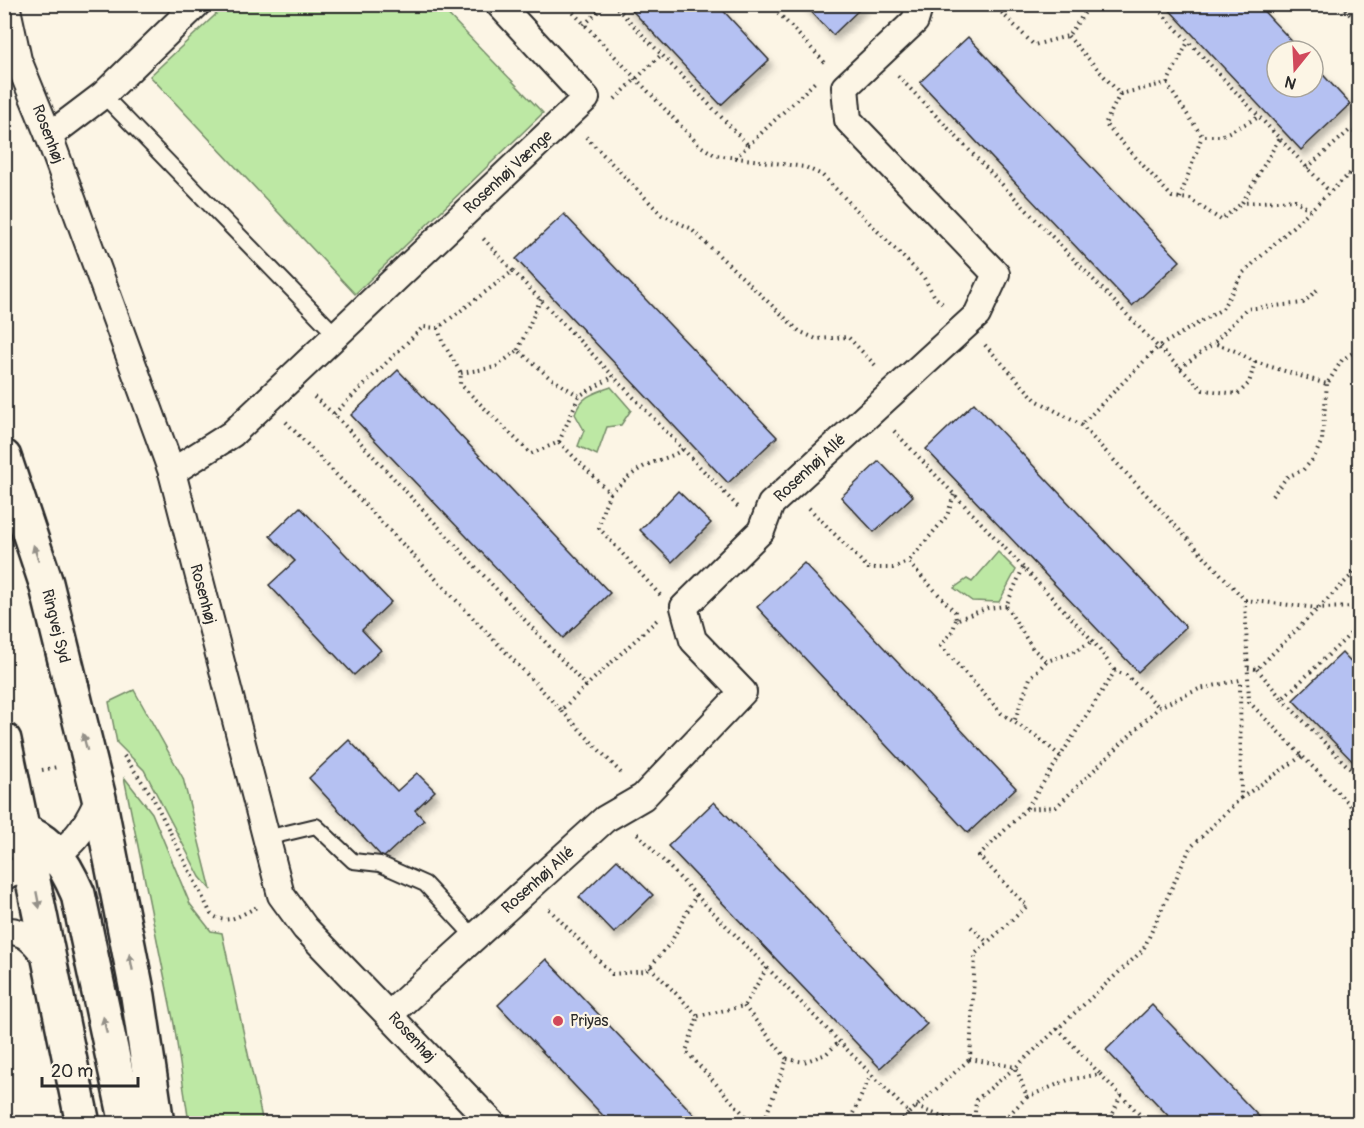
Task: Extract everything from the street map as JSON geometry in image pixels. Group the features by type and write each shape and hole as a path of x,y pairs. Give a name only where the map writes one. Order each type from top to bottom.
{"main road":[{"name":"Ringvej Syd","path":"4,457 46,583 99,798 138,996 157,1124"},
{"path":"4,740 14,830 31,866 83,1124"},
{"path":"31,866 69,874 78,894 127,1124"}],"street":[{"name":"Rosenhøj","path":"6,4 18,60 49,136 172,472 281,895 305,928 390,1014 493,1124"},
{"path":"49,136 103,95 197,4"},
{"name":"Rosenhøj Vænge","path":"172,472 232,434 586,98 499,4"},
{"name":"Rosenhøj Allé","path":"390,1014 605,819 643,797 743,692 693,640 672,602 761,531 771,504 977,315 996,274 848,120 845,87 915,21 920,4"},
{"path":"31,866 77,838 90,819 99,798"},
{"path":"4,931 18,932 29,937 50,962"}],"lane":[{"path":"103,95 336,335"},
{"path":"266,838 316,826 352,861 380,864 425,884 475,938"}],"path":[{"path":"565,4 699,145 715,155 805,167 822,175 924,278 935,297 966,325 1036,400 1081,425 1245,600 1317,608 1359,607"},
{"path":"584,25 606,4"},
{"path":"613,4 748,145"},
{"path":"770,4 830,68"},
{"path":"993,4 1034,45 1068,36 1091,4"},
{"path":"1153,4 1329,192"},
{"path":"1343,4 1342,7 1359,26"},
{"path":"1068,36 1120,94"},
{"path":"1120,94 1167,83 1188,42"},
{"path":"636,79 661,55"},
{"path":"879,55 1158,347 1203,390 1238,394 1249,383 1255,362"},
{"path":"735,158 822,75"},
{"path":"1170,89 1202,136"},
{"path":"1120,94 1105,124 1173,197 1190,199 1221,220 1242,203 1279,139"},
{"path":"566,117 662,215 690,228 800,330 816,339 848,337 898,388"},
{"path":"1202,136 1221,136 1260,117"},
{"path":"1307,168 1349,131 1359,133"},
{"path":"1180,198 1202,136"},
{"path":"1081,425 1158,347 1222,309 1243,273 1348,174 1359,167"},
{"path":"1348,174 1359,195"},
{"path":"1242,203 1295,200 1310,210"},
{"path":"462,215 761,531"},
{"path":"334,414 423,327 438,328 513,270"},
{"path":"1180,368 1214,343 1246,309 1303,303 1317,290"},
{"path":"461,373 496,367 518,350 541,299"},
{"path":"438,328 442,341 461,373 460,384 531,454 559,442 579,396 614,376"},
{"path":"1214,343 1255,362 1327,384"},
{"path":"1272,496 1287,477 1303,470 1314,459 1322,440 1327,384 1342,360 1359,348"},
{"path":"518,350 549,377 579,396"},
{"path":"292,377 334,414 586,686"},
{"path":"266,401 643,797"},
{"path":"873,410 1093,641 1115,671 1126,675 1159,707"},
{"path":"559,442 610,492"},
{"path":"561,710 668,610 672,602 599,528 610,492 635,472 649,464 677,454 683,449"},
{"path":"789,488 868,568 893,567 908,562 947,516 954,495"},
{"path":"908,562 955,612 956,620 953,630 941,646 1001,713 1039,738 1060,756"},
{"path":"1257,669 1359,567"},
{"path":"1006,606 1023,568"},
{"path":"1245,600 1249,702 1359,815"},
{"path":"956,620 988,608 1006,606"},
{"path":"1006,606 1033,649 1047,661"},
{"path":"1282,699 1359,625"},
{"path":"1014,722 1030,678 1047,661 1071,653 1093,641"},
{"path":"1248,668 1257,669 1282,699 1359,779"},
{"path":"898,1124 970,1059 975,954 1027,906 979,856 1026,809 1115,671"},
{"path":"1026,809 1056,807 1159,707 1198,689 1240,680 1241,798"},
{"path":"86,747 109,743 128,760 152,796 215,918 231,920 281,895"},
{"path":"974,1124 976,1100 1143,950 1190,848 1241,798 1302,756"},
{"path":"617,812 909,1113"},
{"path":"530,888 612,975 647,971 671,942 696,895"},
{"path":"971,927 987,943"},
{"path":"650,967 698,1016"},
{"path":"698,1016 744,1006 767,968"},
{"path":"744,1006 788,1059 804,1062 826,1054 839,1042"},
{"path":"698,1016 686,1052 749,1120 756,1124"},
{"path":"1057,1028 1149,1124"},
{"path":"763,1124 788,1059"},
{"path":"970,1059 1016,1066"},
{"path":"1016,1066 1027,1096"},
{"path":"999,1123 1027,1096 1068,1080 1100,1074"},
{"path":"848,1124 871,1075"},
{"path":"1108,1124 1121,1095"},
{"path":"916,1107 963,1124"}],"green space":[{"path":"227,4 439,5 543,113 355,294 150,76"},
{"path":"611,387 631,410 621,425 607,427 597,455 578,446 584,430 575,414 585,399"},
{"path":"998,552 1016,570 999,602 972,601 954,588 967,579 972,582"},
{"path":"134,690 183,778 211,890 200,877 144,770 117,743 109,702"},
{"path":"124,777 152,813 190,904 211,931 222,933 263,1123 189,1123 174,1024"}],"building":[{"path":"626,4 717,4 769,60 721,105"},
{"path":"804,4 865,4 833,35"},
{"path":"1164,4 1257,4 1290,39 1265,39 1265,99 1325,99 1325,77 1350,104 1301,150"},
{"path":"968,37 1180,261 1132,306 920,82"},
{"path":"564,214 777,437 728,483 516,259"},
{"path":"398,370 610,593 563,638 351,415"},
{"path":"974,403 1186,627 1138,672 926,449"},
{"path":"879,461 913,496 874,532 841,497"},
{"path":"678,491 711,523 672,562 640,530"},
{"path":"300,507 391,602 362,630 381,650 354,675 269,585 295,561 270,536"},
{"path":"804,563 1016,788 968,833 757,607"},
{"path":"1342,653 1360,672 1360,769 1293,700"},
{"path":"349,740 397,791 417,773 435,791 415,810 424,820 383,858 309,778"},
{"path":"714,802 927,1024 880,1068 668,846"},
{"path":"617,860 653,895 614,933 579,897"},
{"path":"546,959 703,1124 611,1124 498,1005"},
{"path":"1152,1005 1266,1124 1176,1124 1106,1050"}],"place":[{"name":"Priyas","path":"558,1021"}]}
